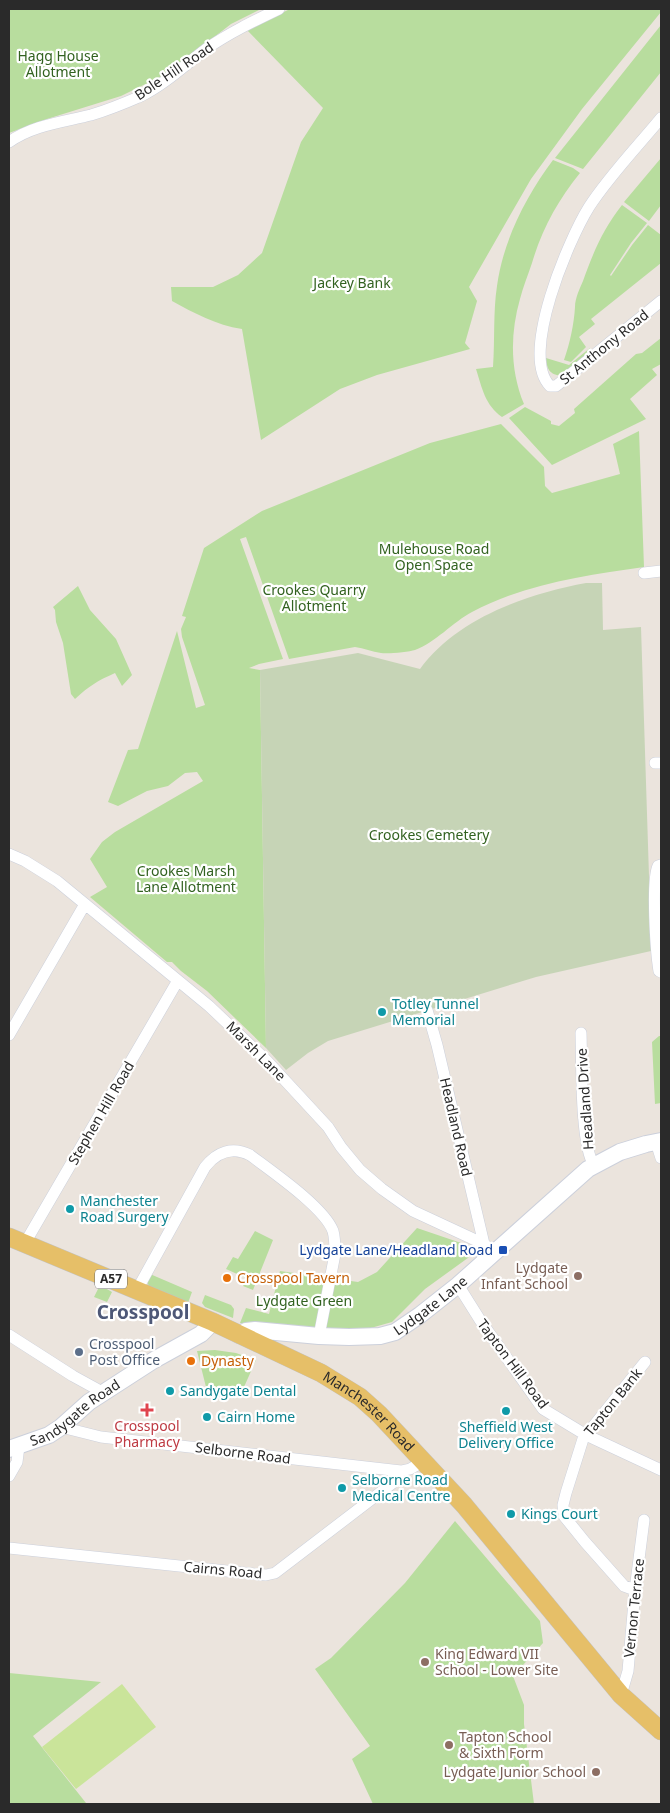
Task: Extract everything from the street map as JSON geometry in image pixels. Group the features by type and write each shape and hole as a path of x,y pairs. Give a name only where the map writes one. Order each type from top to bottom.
{"main road":[{"name":"Manchester Road","path":"17,1240 213,1322 321,1373 360,1397 424,1461 476,1519 621,1695 661,1731"}],"street":[{"name":"Bole Hill Road","path":"9,142 21,134 47,125 106,110 143,95 241,27 279,9"},
{"name":"St Anthony Road","path":"661,118 590,205 570,244 545,314 541,343 542,370 545,380 550,386 556,386 661,301"},
{"path":"644,573 661,571"},
{"name":"Marsh Lane","path":"9,854 36,867 57,881 209,1006 267,1061 328,1127 340,1147 360,1170 382,1189 413,1212 489,1248"},
{"path":"661,865 658,866 656,871 655,894 657,960 659,971 661,972"},
{"path":"9,1034 84,904"},
{"name":"Stephen Hill Road","path":"17,1240 178,982"},
{"name":"Headland Road","path":"427,1010 489,1248"},
{"name":"Headland Drive","path":"581,1032 585,1126 590,1158 594,1165"},
{"path":"659,1141 661,1158"},
{"name":"Lydgate Lane","path":"239,1335 246,1331 255,1330 319,1336 380,1336 395,1332 420,1315 458,1284 489,1248 594,1165 620,1152 659,1141"},
{"path":"136,1290 205,1166 219,1153 234,1150 242,1151 250,1155 317,1208 332,1230 335,1240 335,1254 319,1336"},
{"name":"Tapton Hill Road","path":"458,1284 480,1320 543,1409 586,1435 661,1470"},
{"name":"Sandygate Road","path":"14,1447 48,1435 61,1427 89,1402 154,1360 201,1334 213,1322"},
{"path":"260,1345 267,1334 272,1331"},
{"path":"9,1335 73,1376 104,1393"},
{"name":"Tapton Bank","path":"635,1590 624,1586 586,1542 564,1516 563,1505 579,1448 586,1435 645,1362"},
{"name":"Selborne Road","path":"61,1427 101,1436 401,1471 410,1470 424,1461"},
{"path":"9,1476 17,1462 14,1447"},
{"name":"Cairns Road","path":"9,1548 266,1575 275,1573 394,1482 401,1471"},
{"name":"Vernon Terrace","path":"621,1695 628,1671 635,1590 644,1520"}],"green space":[{"name":"Hagg House Allotment","path":"9,9 261,9 231,24 168,73 121,96 9,133"},
{"name":"Jackey Bank","path":"290,9 661,9 661,12 582,109 531,179 469,287 477,301 465,343 470,349 377,375 340,389 261,440 242,329 214,322 172,301 171,287 213,287 238,275 262,253 301,142 323,108 247,30"},
{"path":"661,25 661,72 583,169 555,158"},
{"path":"661,158 661,205 649,221 624,202"},
{"path":"553,160 580,173 558,204 546,227 536,250 523,290 514,325 513,352 516,378 524,404 502,417 488,402 476,369 493,367 496,296 504,252 525,204"},
{"path":"622,205 647,223 610,275 648,225 661,235 661,263 591,319 595,324 579,337 586,347 571,362 564,360 574,320 578,293 599,242 609,223"},
{"path":"661,338 661,364 652,369 657,375 630,399 646,419 552,465 509,418 525,407 551,421 551,424 559,426 575,413 574,409 636,354 642,353"},
{"path":"590,348 591,350 561,376 554,374 548,368 546,358 569,365"},
{"path":"501,424 544,467 545,486 552,493 620,474 613,444 639,431 644,567 578,577 513,594 472,612 430,643 415,650 384,653 355,647 289,659 246,537 240,539 283,659 249,668 260,670 266,1048 207,991 172,962 167,962 90,897 107,887 90,859 102,842 115,832 203,781 197,772 185,773 168,786 147,791 118,806 108,802 128,750 138,749 177,631 196,708 205,705 181,629 186,617 182,616 204,548 262,511 430,443"},
{"name":"Crookes Cemetery","path":"586,583 602,583 603,630 641,627 651,951 536,977 328,1041 286,1070 266,1048 260,670 358,653 420,669 435,651 473,622 495,611 540,594"},
{"path":"78,586 90,610 116,639 132,675 122,686 115,673 94,684 75,699 71,694 63,643 53,607"},
{"path":"661,1036 661,1103 655,1104 652,1042"},
{"name":"Lydgate Green","path":"417,1228 470,1246 472,1255 425,1289 392,1322 353,1333 240,1323 246,1308 269,1314 280,1271 358,1282 377,1272"},
{"path":"255,1231 273,1240 253,1290 243,1286 246,1278 226,1269 233,1257 238,1259"},
{"path":"150,1274 192,1292 188,1303 149,1286 147,1282"},
{"path":"100,1285 112,1292 107,1302 94,1297"},
{"path":"205,1295 231,1305 234,1309 233,1318 205,1307 202,1303"},
{"path":"215,1350 236,1353 256,1360 240,1396 230,1396 206,1387 197,1351"},
{"path":"455,1521 540,1621 543,1643 513,1676 524,1705 524,1724 534,1804 373,1804 352,1759 370,1746 315,1669 331,1658 405,1583"},
{"path":"9,1673 101,1682 33,1736 85,1804 9,1804"},
{"path":"122,1684 156,1727 76,1789 42,1747"}],"place":[{"name":"Totley Tunnel Memorial","path":"382,1012"},
{"name":"Manchester Road Surgery","path":"70,1209"},
{"name":"Lydgate Lane/Headland Road","path":"503,1250"},
{"name":"Lydgate Infant School","path":"578,1276"},
{"name":"Crosspool Tavern","path":"227,1278"},
{"name":"Crosspool Post Office","path":"79,1352"},
{"name":"Dynasty","path":"191,1361"},
{"name":"Sandygate Dental","path":"170,1391"},
{"name":"Crosspool Pharmacy","path":"147,1410"},
{"name":"Sheffield West Delivery Office","path":"506,1411"},
{"name":"Cairn Home","path":"207,1417"},
{"name":"Selborne Road Medical Centre","path":"342,1488"},
{"name":"Kings Court","path":"511,1514"},
{"name":"King Edward VII School - Lower Site","path":"425,1662"},
{"name":"Tapton School & Sixth Form","path":"449,1745"},
{"name":"Lydgate Junior School","path":"596,1772"}],"district":[{"name":"Crosspool","path":"143,1312"}],"park label":[{"name":"Mulehouse Road Open Space","path":"434,558"},
{"name":"Crookes Quarry Allotment","path":"314,598"},
{"name":"Crookes Marsh Lane Allotment","path":"186,880"}]}
